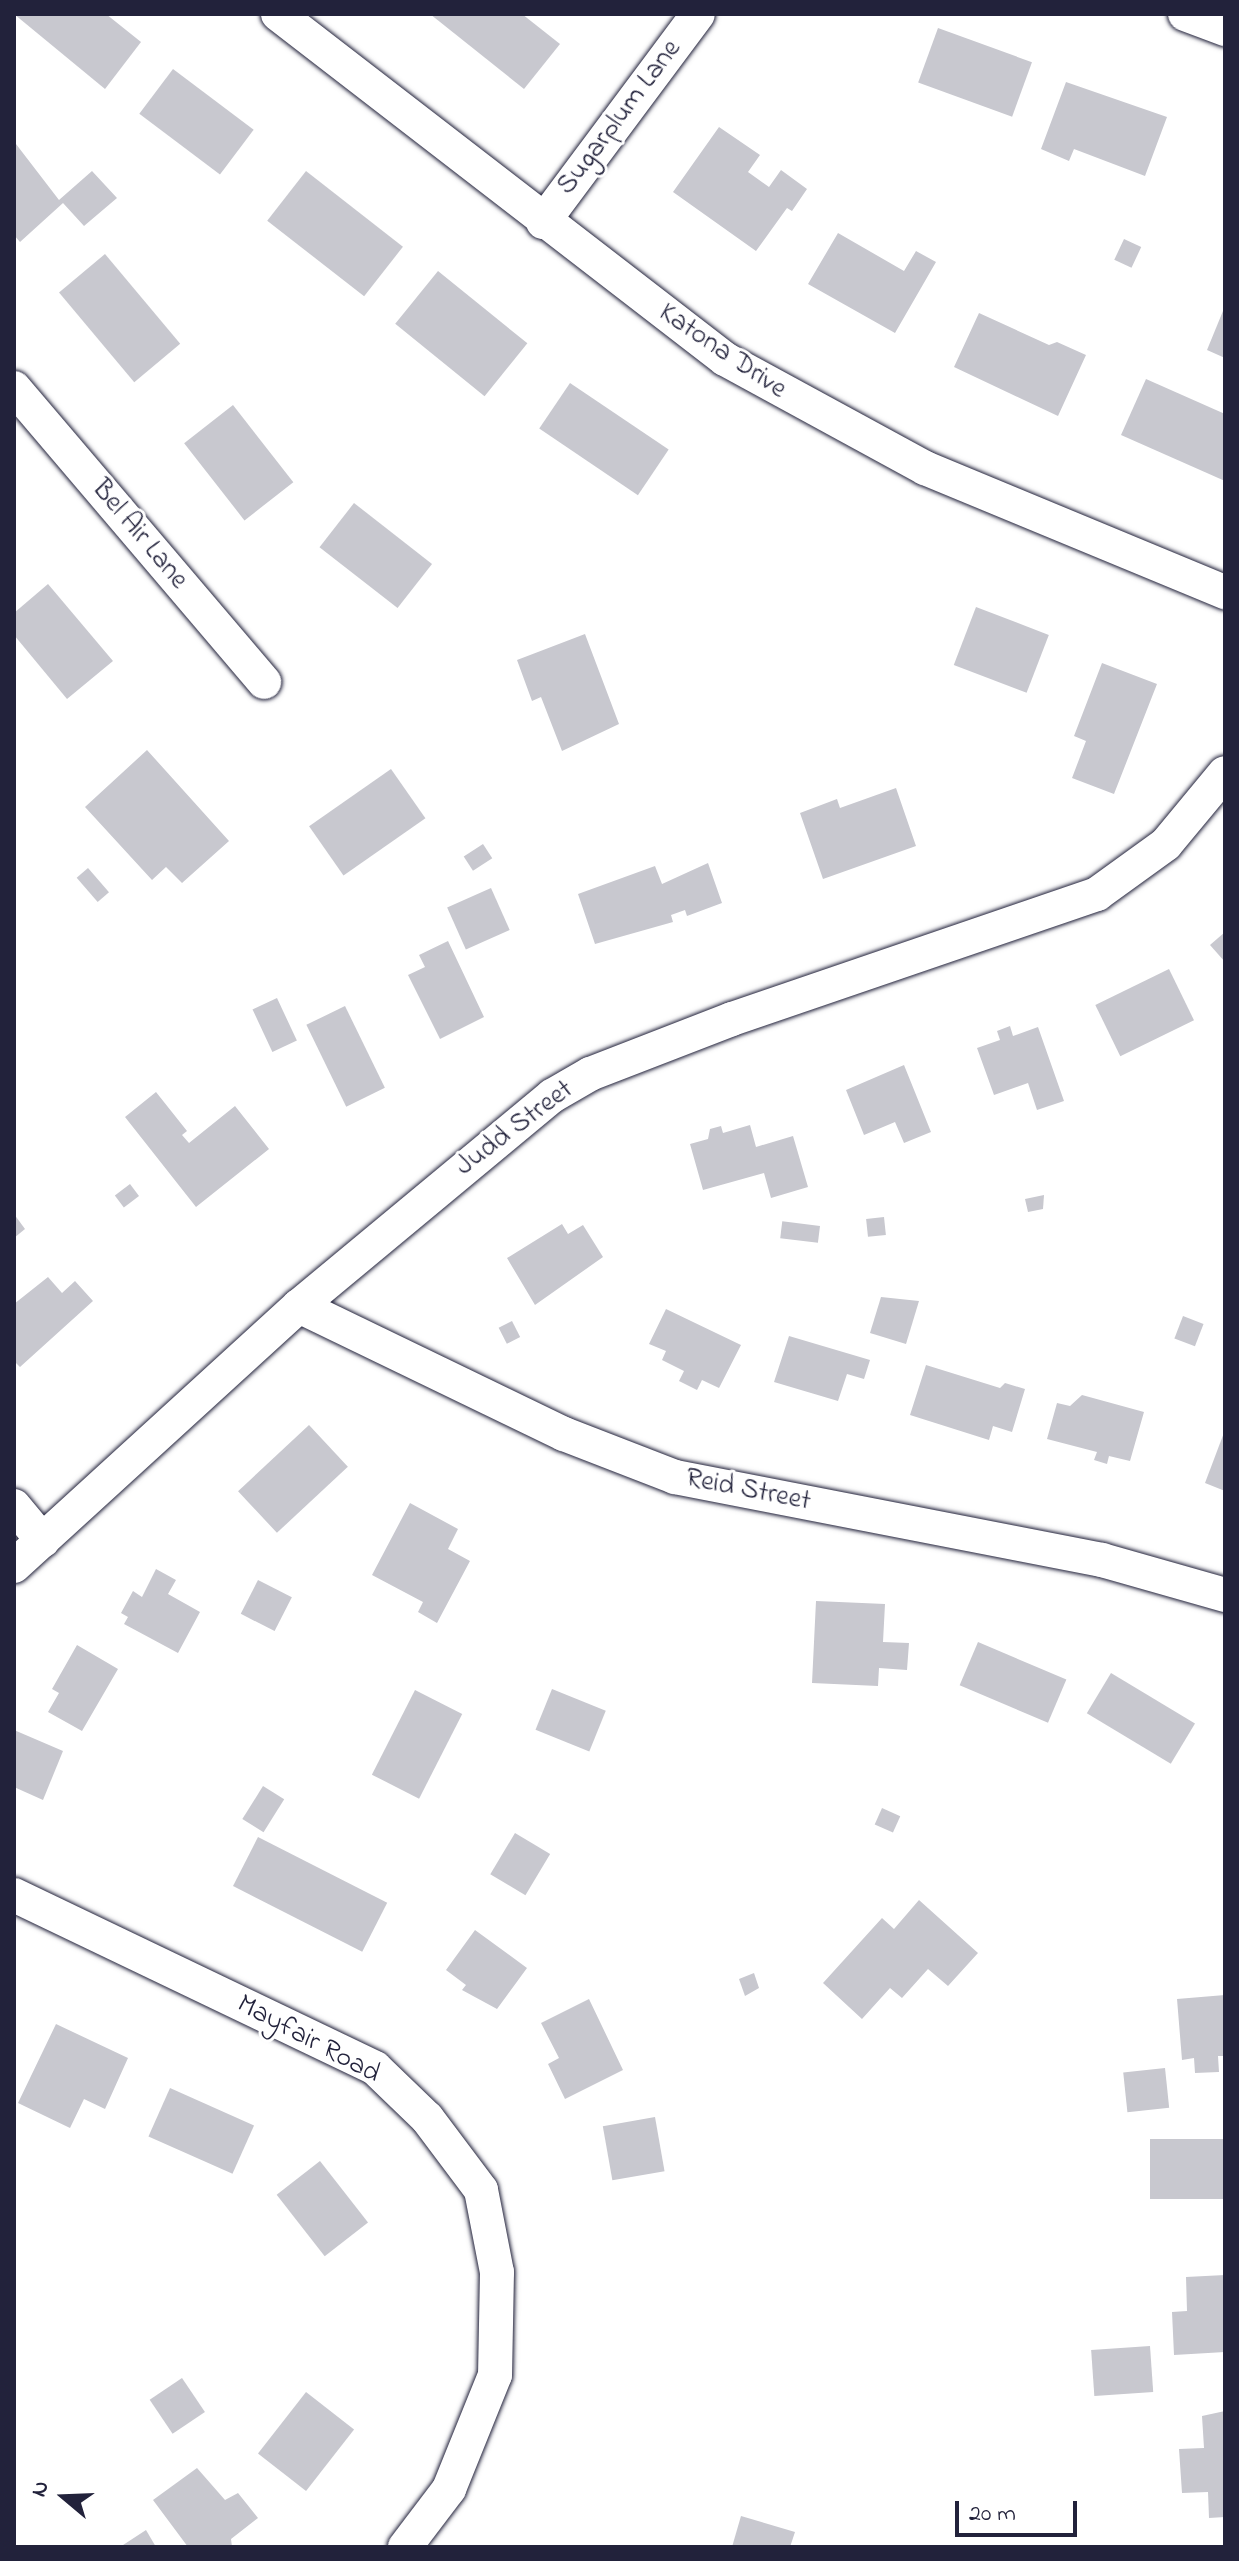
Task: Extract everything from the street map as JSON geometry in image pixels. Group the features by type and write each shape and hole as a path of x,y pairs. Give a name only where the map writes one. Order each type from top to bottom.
{"street":[{"name":"Katona Drive","path":"278,14 543,222 725,359 793,400 925,468 1225,592"},
{"name":"Sugarplum Lane","path":"543,222 698,14"},
{"path":"1185,14 1225,29"},
{"name":"Bel Air Lane","path":"14,388 264,682"},
{"name":"Judd Street","path":"14,1566 299,1306 522,1118 590,1074 732,1019 1097,894 1166,844 1225,773"},
{"name":"Reid Street","path":"299,1306 564,1434 675,1477 1102,1560 1225,1595"},
{"path":"14,1506 43,1541"},
{"name":"Mayfair Road","path":"14,1895 375,2068 427,2118 481,2190 497,2272 495,2375 449,2489 405,2547"}],"building":[{"path":"14,14 106,14 141,42 105,89"},
{"path":"430,14 522,14 560,44 524,89"},
{"path":"938,28 1032,62 1012,117 918,83"},
{"path":"173,69 254,130 220,175 139,114"},
{"path":"1066,82 1167,117 1145,176 1074,149 1069,161 1041,149"},
{"path":"719,127 760,155 748,172 769,187 781,170 807,189 792,211 787,208 756,251 673,192"},
{"path":"16,144 59,200 92,171 117,198 84,226 63,203 20,242 14,235"},
{"path":"306,171 403,247 364,296 267,221"},
{"path":"838,233 904,271 916,251 936,262 895,333 808,284"},
{"path":"1124,239 1141,247 1131,268 1114,260"},
{"path":"105,254 180,344 134,382 59,293"},
{"path":"438,271 527,343 485,396 395,324"},
{"path":"1225,306 1225,358 1207,350"},
{"path":"979,313 1049,345 1057,342 1086,355 1058,416 954,367"},
{"path":"1146,379 1225,414 1225,481 1121,435"},
{"path":"570,383 669,450 638,495 539,429"},
{"path":"233,405 293,482 244,520 184,443"},
{"path":"354,503 432,564 398,608 320,547"},
{"path":"48,584 113,661 67,699 14,635 14,613"},
{"path":"976,607 1049,635 1027,693 954,665"},
{"path":"585,634 619,724 562,751 541,697 532,701 517,660"},
{"path":"1102,663 1157,684 1114,794 1072,778 1086,741 1074,736"},
{"path":"147,750 229,841 182,883 166,867 152,880 85,807"},
{"path":"391,769 425,818 343,876 309,826"},
{"path":"896,788 916,846 823,879 800,813 837,799 840,808"},
{"path":"483,844 492,858 473,871 464,857"},
{"path":"708,863 722,903 687,916 685,910 671,915 673,922 595,944 578,894 655,866 662,884"},
{"path":"88,868 109,892 98,902 77,878"},
{"path":"491,888 510,930 466,950 447,908"},
{"path":"1225,932 1225,962 1210,945"},
{"path":"448,941 484,1017 440,1039 408,975 425,967 419,955"},
{"path":"1169,969 1194,1020 1120,1056 1095,1005"},
{"path":"277,998 297,1041 272,1052 253,1009"},
{"path":"345,1006 385,1088 346,1107 306,1025"},
{"path":"1010,1026 1013,1036 1038,1027 1064,1101 1037,1110 1028,1083 994,1095 977,1048 1000,1040 997,1031"},
{"path":"904,1065 931,1132 904,1143 895,1122 864,1135 846,1090"},
{"path":"156,1092 187,1131 182,1135 189,1143 235,1106 269,1149 196,1207 125,1117"},
{"path":"750,1125 756,1147 793,1136 808,1187 771,1198 764,1173 703,1190 690,1144 708,1139 710,1129 721,1126 723,1133"},
{"path":"130,1184 139,1196 124,1207 115,1195"},
{"path":"1044,1195 1043,1209 1028,1212 1025,1199"},
{"path":"14,1214 25,1229 14,1238"},
{"path":"884,1217 886,1235 868,1237 866,1219"},
{"path":"782,1221 820,1226 818,1243 780,1238"},
{"path":"562,1224 568,1234 583,1225 603,1257 535,1305 507,1258"},
{"path":"48,1277 62,1293 75,1281 93,1301 20,1367 14,1361 14,1304"},
{"path":"881,1297 919,1301 906,1344 870,1333"},
{"path":"666,1309 741,1345 719,1388 702,1380 697,1390 679,1381 684,1371 662,1360 666,1351 649,1344"},
{"path":"1183,1316 1204,1324 1195,1346 1174,1338"},
{"path":"512,1321 520,1337 507,1344 499,1328"},
{"path":"789,1336 870,1360 864,1379 847,1374 838,1401 774,1382"},
{"path":"926,1365 1000,1388 1005,1383 1025,1389 1012,1432 993,1426 989,1440 910,1415"},
{"path":"1082,1395 1144,1412 1130,1461 1109,1456 1107,1464 1094,1460 1097,1452 1047,1439 1057,1403 1070,1406"},
{"path":"309,1425 348,1467 277,1533 238,1491"},
{"path":"1225,1430 1225,1491 1205,1483"},
{"path":"410,1503 458,1529 448,1549 470,1561 437,1623 418,1612 423,1602 372,1575"},
{"path":"156,1569 176,1580 168,1594 200,1612 178,1653 124,1624 128,1617 121,1613 133,1591 142,1597"},
{"path":"258,1580 292,1597 275,1631 241,1614"},
{"path":"816,1601 885,1604 883,1642 909,1643 907,1670 879,1668 878,1686 812,1683"},
{"path":"978,1642 1066,1680 1048,1723 960,1685"},
{"path":"77,1645 118,1669 82,1731 48,1712 59,1693 52,1689"},
{"path":"1111,1673 1195,1723 1171,1764 1087,1713"},
{"path":"552,1689 606,1711 589,1752 536,1730"},
{"path":"415,1690 462,1714 419,1799 372,1775"},
{"path":"14,1730 63,1751 43,1800 14,1787"},
{"path":"263,1786 284,1799 264,1832 242,1819"},
{"path":"882,1808 900,1816 893,1833 875,1824"},
{"path":"515,1833 550,1854 525,1895 490,1874"},
{"path":"258,1837 387,1903 362,1952 233,1886"},
{"path":"919,1900 978,1953 948,1986 928,1969 902,1998 890,1988 862,2019 823,1983 882,1918 894,1929"},
{"path":"475,1930 527,1968 497,2009 462,1990 466,1985 446,1970"},
{"path":"754,1973 759,1988 745,1996 739,1979"},
{"path":"1225,1995 1225,2056 1218,2056 1219,2072 1195,2073 1194,2058 1182,2060 1177,1999"},
{"path":"589,1999 623,2070 565,2099 548,2064 559,2058 541,2023"},
{"path":"56,2024 128,2058 105,2109 84,2099 70,2128 18,2103"},
{"path":"1165,2068 1169,2108 1127,2112 1123,2072"},
{"path":"170,2088 254,2125 232,2174 148,2136"},
{"path":"655,2117 665,2171 612,2180 603,2126"},
{"path":"1150,2139 1225,2139 1225,2199 1150,2199"},
{"path":"320,2161 368,2222 325,2256 277,2195"},
{"path":"1225,2275 1225,2352 1174,2355 1172,2312 1187,2311 1186,2277"},
{"path":"1150,2346 1153,2392 1094,2396 1091,2350"},
{"path":"182,2378 205,2412 173,2434 150,2400"},
{"path":"306,2392 354,2430 306,2491 258,2453"},
{"path":"1225,2411 1225,2517 1209,2518 1208,2492 1182,2493 1179,2449 1204,2448 1202,2416"},
{"path":"197,2468 225,2500 238,2493 258,2518 231,2539 232,2547 188,2547 153,2500"},
{"path":"741,2516 795,2532 790,2547 732,2547"},
{"path":"146,2530 156,2547 120,2547"}]}
